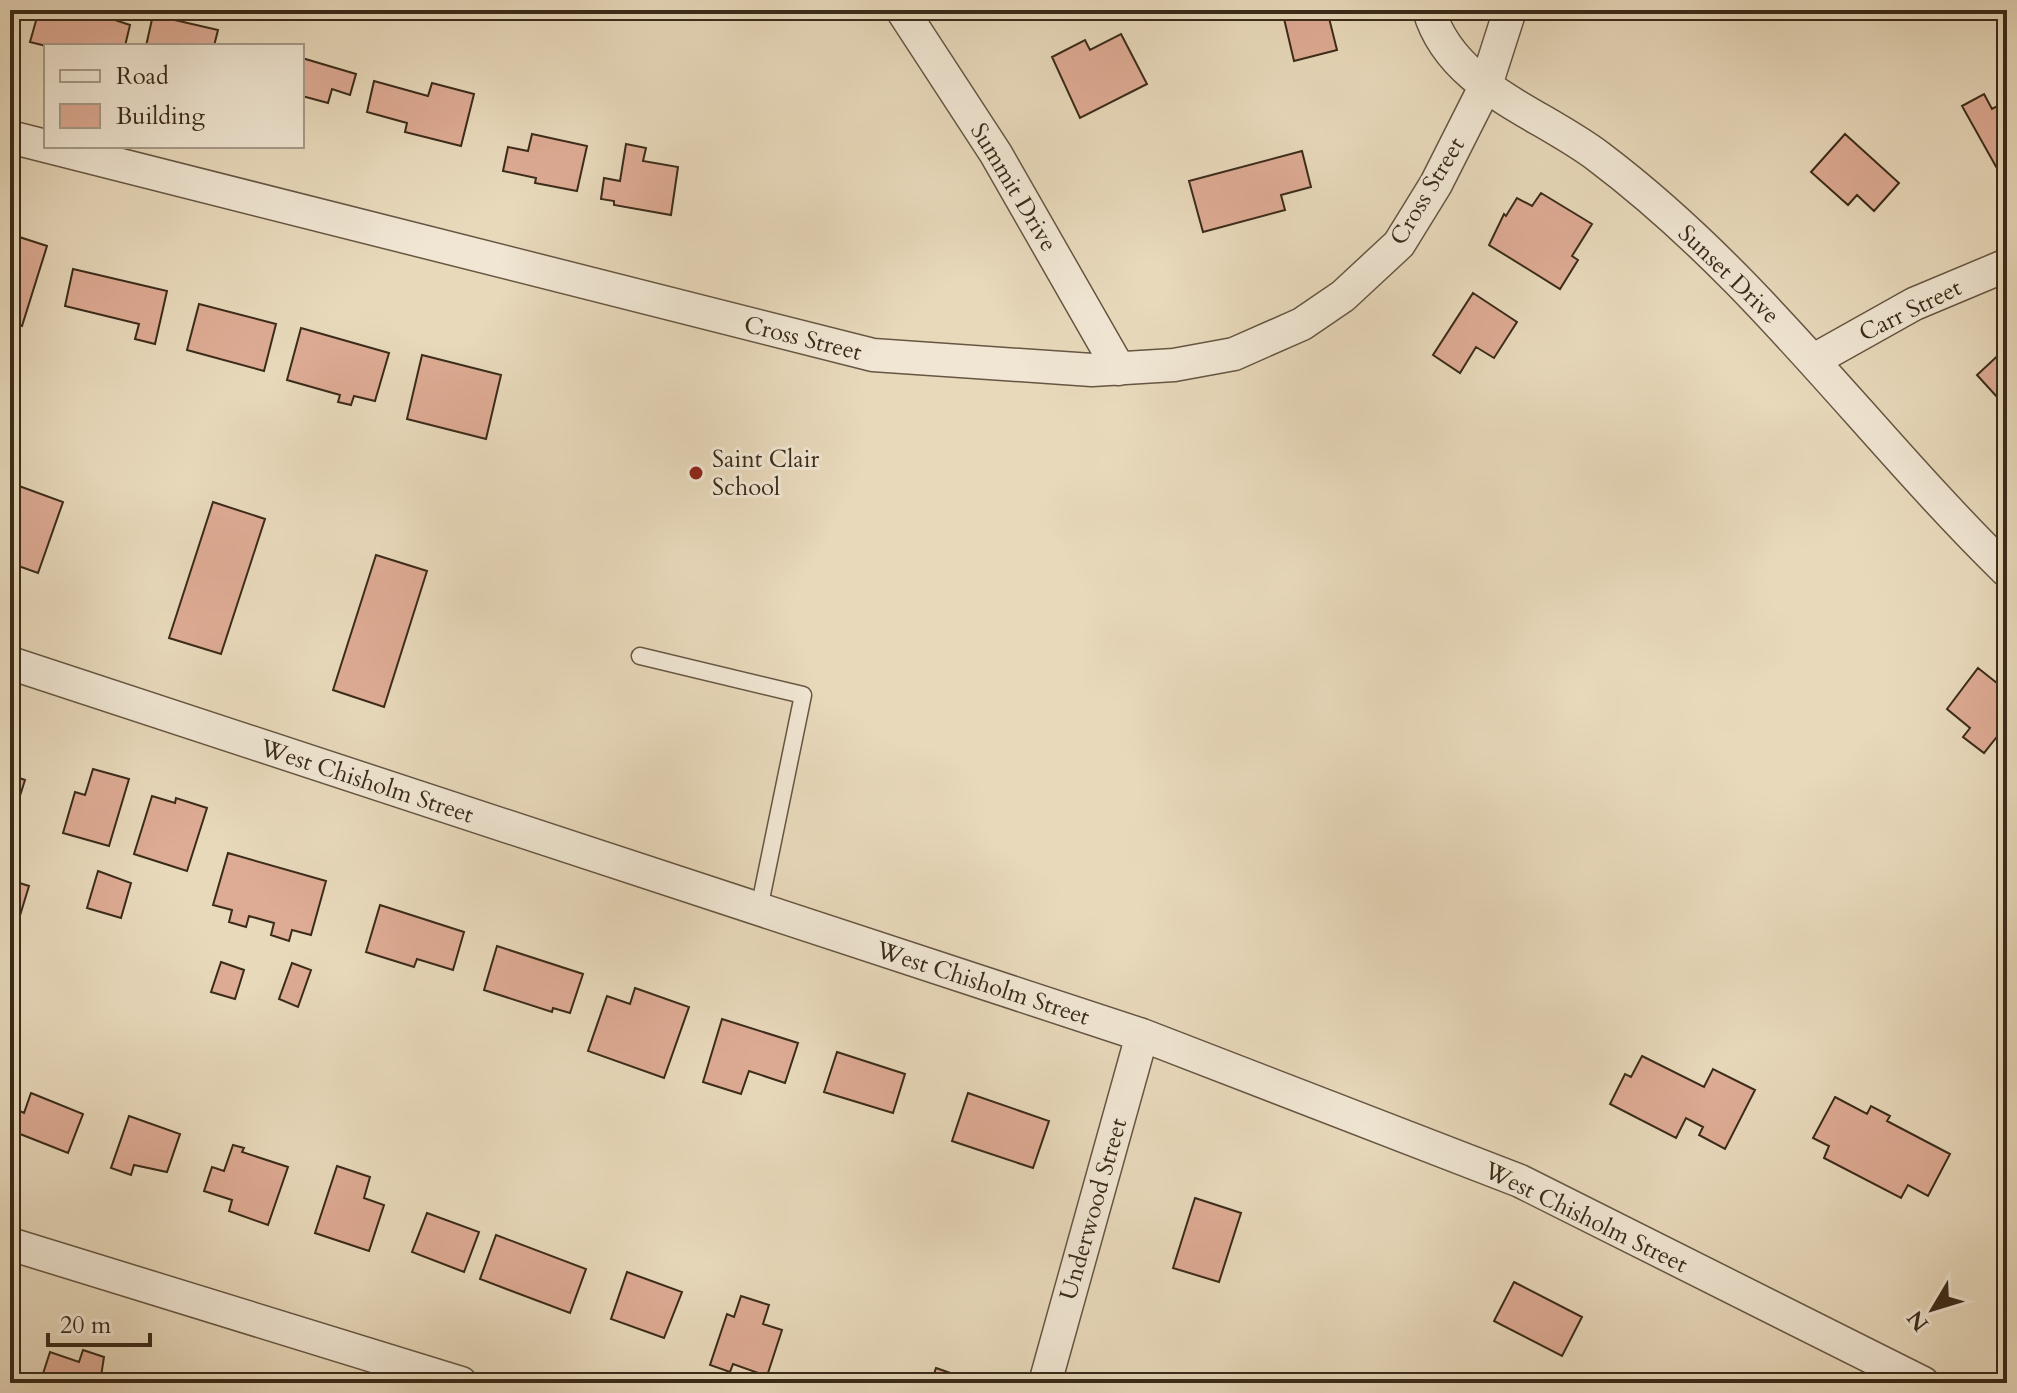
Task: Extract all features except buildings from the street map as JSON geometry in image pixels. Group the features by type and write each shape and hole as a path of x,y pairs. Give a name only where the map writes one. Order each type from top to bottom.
{"street":[{"name":"Summit Drive","path":"902,10 996,154 1119,369"},
{"name":"Sunset Drive","path":"1429,10 1435,32 1459,64 1609,166 1725,263 2007,571"},
{"name":"Cross Street","path":"54,148 873,355 1092,370 1174,365 1234,354 1302,324 1343,296 1399,244 1436,184 1486,85 1510,10"},
{"name":"Cross Street","path":"10,137 44,146"},
{"name":"Carr Street","path":"1814,360 1914,304 2007,265"},
{"name":"West Chisholm Street","path":"10,663 1142,1035 1520,1181 1923,1383"},
{"name":"Underwood Street","path":"1045,1383 1142,1035"},
{"path":"10,1244 461,1383"}],"lane":[{"path":"640,656 803,695 759,909"}],"place":[{"name":"Saint Clair School","path":"696,473"}]}
